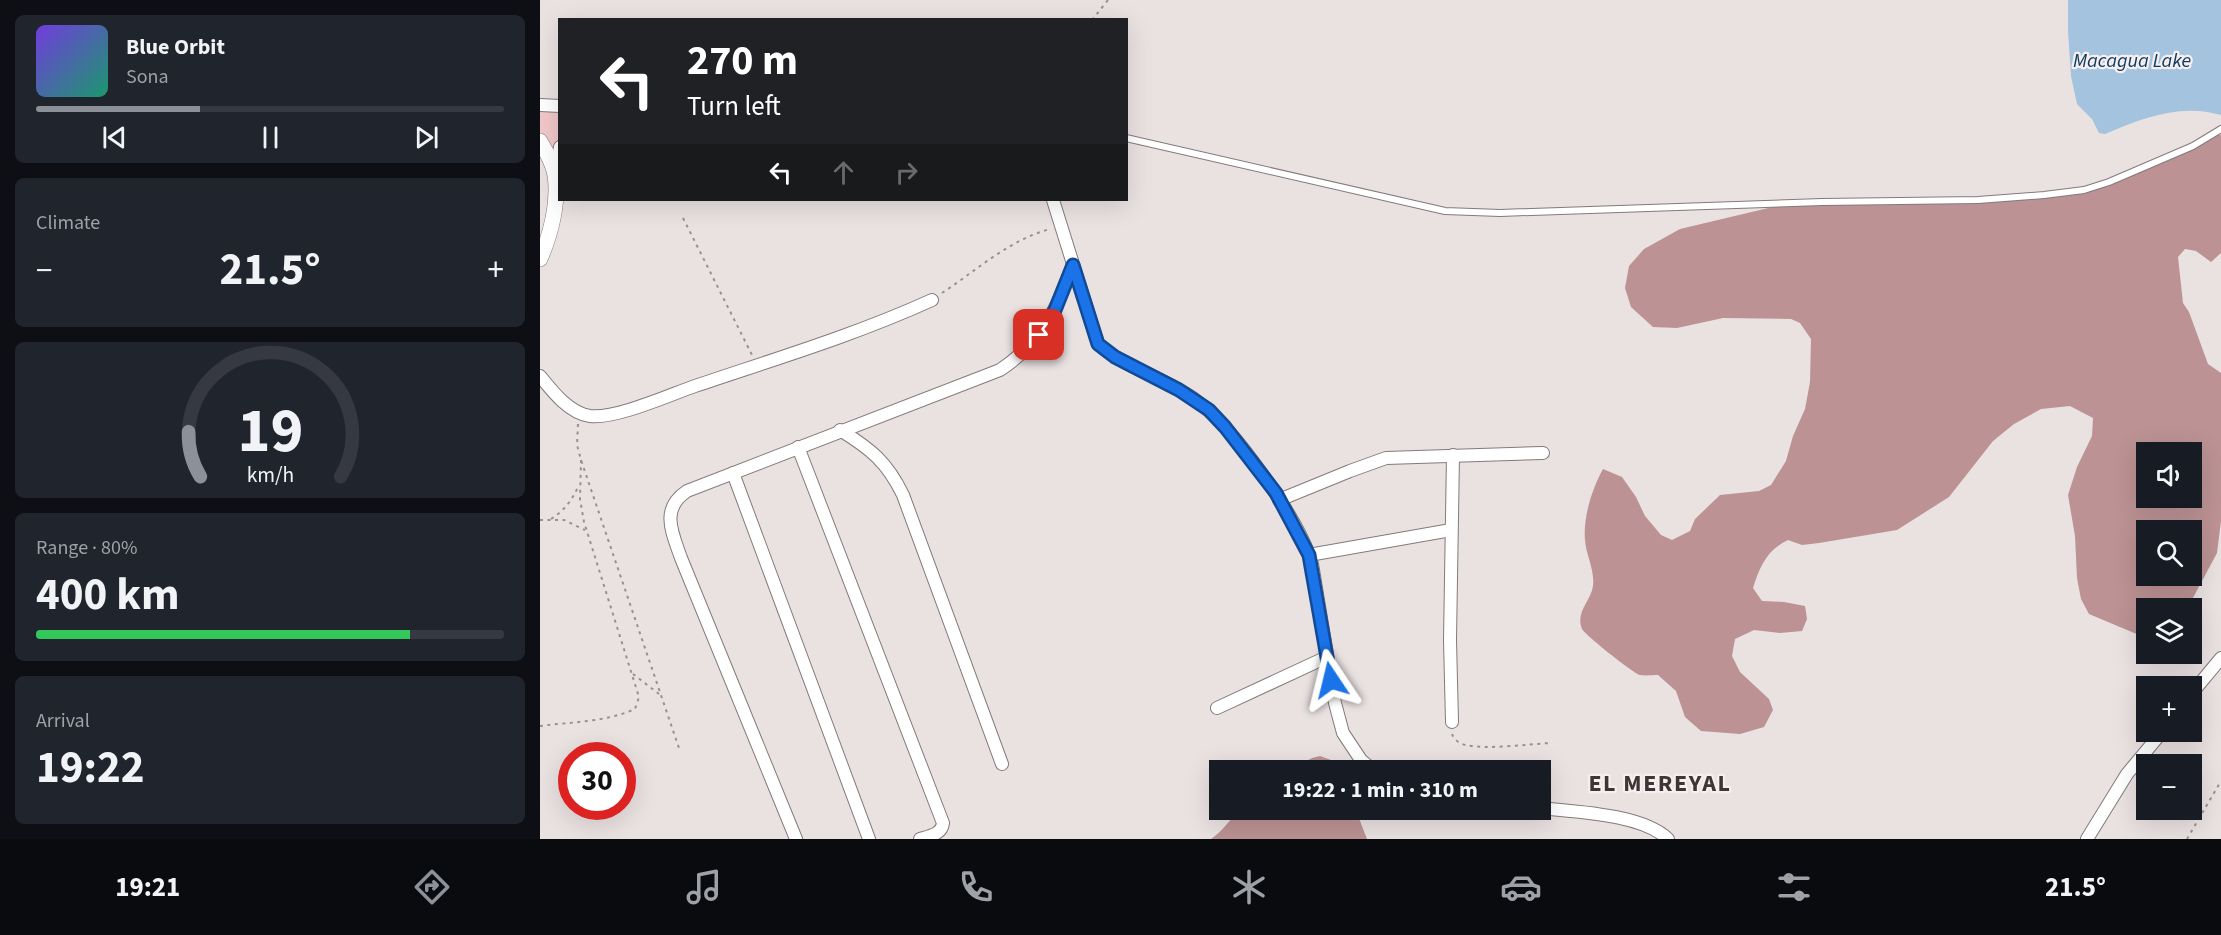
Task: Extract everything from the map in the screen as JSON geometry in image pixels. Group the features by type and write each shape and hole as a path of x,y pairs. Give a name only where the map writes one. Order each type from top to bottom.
{"street":[{"path":"540,105 558,106"},
{"path":"540,141 555,175"},
{"path":"540,259 554,210 558,158"},
{"path":"1053,201 1098,344 1115,357 1179,390 1209,410 1231,435 1279,500 1309,555 1335,703 1343,733 1351,747 1363,760"},
{"path":"796,839 681,558 671,524 672,506 678,497 687,491 989,374 1018,358 1032,345 1055,310 1073,265"},
{"path":"540,376 559,397 581,413 590,416 604,415 848,335 932,300"},
{"path":"840,430 863,444 885,463 903,495 1002,764"},
{"path":"798,447 943,823 943,828 939,832 920,839"},
{"path":"1279,500 1386,458 1544,453"},
{"path":"1452,722 1449,640 1453,455"},
{"path":"733,473 869,839"},
{"path":"1309,555 1451,530"},
{"path":"1217,708 1327,657"},
{"path":"2202,681 2221,658"},
{"path":"2087,839 2127,774 2154,742"},
{"path":"1551,809 1621,819 1658,831 1668,839"}],"lane":[{"path":"1128,138 1445,211 1500,213 1822,202 1978,200 2044,195 2084,190 2109,182 2193,146 2221,129"}],"path":[{"path":"1094,18 1108,0"},
{"path":"683,218 757,366"},
{"path":"932,300 1002,250 1037,232 1061,226"},
{"path":"581,413 576,429 580,460 680,751"},
{"path":"540,726 598,719 635,709 639,697 587,531 580,499 580,460"},
{"path":"551,519 568,505 579,484"},
{"path":"540,520 572,522 587,531"},
{"path":"633,674 661,696"},
{"path":"1452,722 1454,739 1466,745 1551,743"},
{"path":"2187,839 2221,780"}],"shaded area":[{"path":"540,105 558,106 558,154 540,141"},
{"path":"2213,133 2221,135 2221,253 2211,262 2196,251 2185,249 2178,257 2183,303 2189,312 2208,364 2221,373 2221,521 2217,553 2202,581 2202,520 2136,520 2136,586 2199,586 2193,598 2136,598 2136,634 2089,614 2081,599 2077,578 2075,536 2068,495 2077,467 2092,436 2093,418 2070,406 2041,409 2014,424 1993,441 1949,497 1897,530 1802,545 1788,540 1775,549 1758,573 1753,588 1762,601 1805,606 1807,619 1802,631 1780,633 1754,630 1735,639 1732,656 1740,672 1769,699 1773,710 1764,727 1740,734 1701,731 1685,717 1676,691 1658,675 1636,673 1582,629 1580,617 1593,586 1585,531 1592,494 1603,469 1622,477 1636,497 1645,516 1661,535 1672,540 1690,531 1695,519 1720,495 1759,491 1771,485 1786,461 1793,436 1805,409 1810,382 1811,339 1800,323 1791,319 1723,318 1677,328 1653,327 1631,307 1625,288 1629,266 1644,249 1680,229 1785,204 2044,195 2109,182"},
{"path":"1320,756 1331,760 1308,760"},
{"path":"1230,820 1360,820 1367,839 1211,839"}],"water":[{"name":"Macagua Lake","path":"2068,0 2221,0 2221,115 2191,111 2162,114 2105,134 2099,133 2092,119 2077,104 2071,76"}],"district":[{"name":"EL MEREYAL","path":"1660,783"}],"route":[{"path":"1039,335 1055,310 1073,265 1098,344 1115,357 1196,400 1225,427 1276,493 1305,545 1312,564 1331,680"}]}
